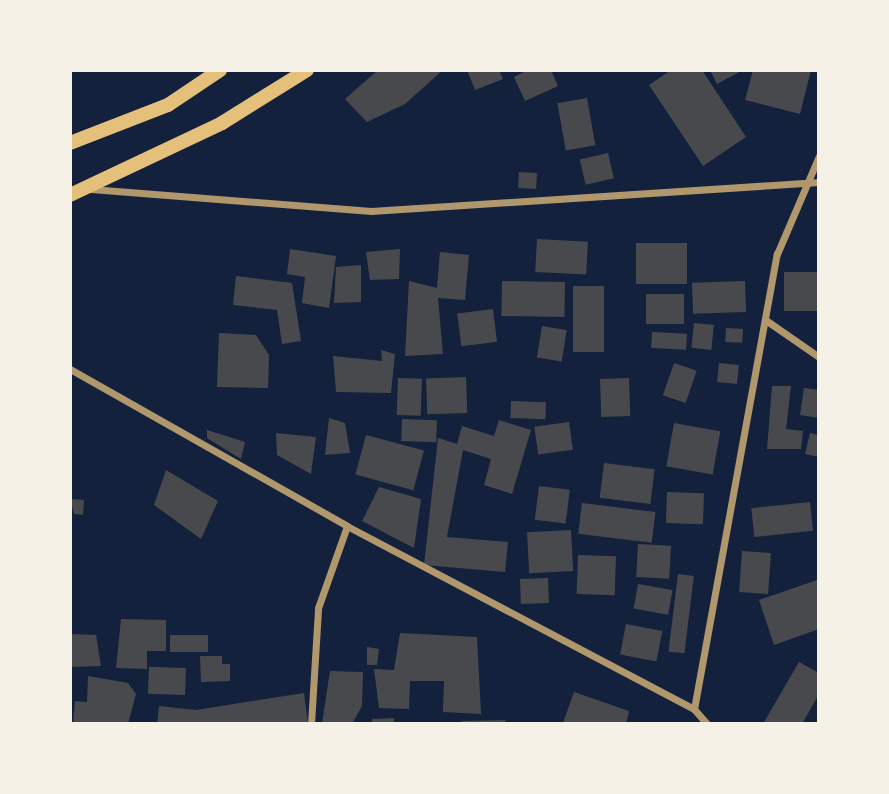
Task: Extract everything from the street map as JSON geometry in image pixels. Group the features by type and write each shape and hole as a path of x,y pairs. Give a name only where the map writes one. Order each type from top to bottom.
{"main road":[{"path":"70,143 167,105 220,70"},
{"path":"70,195 222,123 307,70"}],"street":[{"path":"694,709 767,321 777,254 811,186 819,156"},
{"path":"87,189 371,211 560,195 811,186 819,182"},
{"path":"767,321 819,357"},
{"path":"70,369 347,526 694,709 706,724"},
{"path":"311,724 318,608 347,526"}],"building":[{"path":"378,70 443,70 405,104 367,122 345,99"},
{"path":"467,70 499,70 503,79 475,90"},
{"path":"528,70 551,70 558,86 525,101 514,77"},
{"path":"671,70 702,70 746,137 703,166 649,85"},
{"path":"710,70 743,70 717,84"},
{"path":"753,70 811,70 800,114 745,100"},
{"path":"587,98 595,145 566,150 557,103"},
{"path":"608,153 614,178 586,185 580,160"},
{"path":"519,172 537,173 536,189 518,188"},
{"path":"537,239 588,242 586,275 535,272"},
{"path":"636,243 687,243 687,284 636,284"},
{"path":"290,249 336,256 329,308 302,303 305,277 287,274"},
{"path":"400,249 399,279 370,280 366,252"},
{"path":"440,252 469,255 465,300 438,298 443,354 405,356 409,281 437,288"},
{"path":"361,265 361,302 334,303 336,267"},
{"path":"784,272 819,272 819,311 784,311"},
{"path":"236,276 292,283 301,341 282,344 277,310 233,305"},
{"path":"502,281 565,282 564,317 501,316"},
{"path":"745,281 746,312 693,314 692,283"},
{"path":"573,286 604,286 604,352 573,352"},
{"path":"646,294 684,294 684,324 646,324"},
{"path":"493,309 497,342 461,346 457,313"},
{"path":"694,323 714,325 711,350 691,348"},
{"path":"542,326 567,330 562,362 537,358"},
{"path":"726,328 743,329 742,343 725,342"},
{"path":"652,332 687,334 686,350 651,348"},
{"path":"219,333 256,335 269,355 268,388 217,387"},
{"path":"381,350 395,354 391,393 336,392 333,356 382,361"},
{"path":"674,363 697,371 686,403 663,395"},
{"path":"719,363 739,365 737,384 717,382"},
{"path":"466,377 467,413 427,414 426,378"},
{"path":"398,378 422,379 421,416 397,415"},
{"path":"629,378 630,416 601,417 600,379"},
{"path":"772,386 791,386 786,429 803,431 801,449 767,449"},
{"path":"804,388 819,390 819,418 800,415"},
{"path":"511,401 546,402 545,419 510,418"},
{"path":"329,418 345,423 350,453 325,455"},
{"path":"402,419 437,420 436,442 401,441"},
{"path":"499,420 531,430 512,494 484,485 491,459 463,450 447,537 508,542 505,572 424,565 438,438 457,444 462,426 494,436"},
{"path":"569,422 573,450 538,455 534,427"},
{"path":"674,423 720,431 713,474 666,466"},
{"path":"207,430 245,442 241,459 207,438"},
{"path":"276,433 316,437 311,474 277,455"},
{"path":"810,433 819,435 819,457 805,454"},
{"path":"366,435 424,451 413,490 355,475"},
{"path":"604,463 655,469 650,504 600,498"},
{"path":"166,470 218,501 201,539 154,505"},
{"path":"539,486 570,490 566,524 535,520"},
{"path":"379,487 421,499 414,548 362,521"},
{"path":"667,492 704,493 703,524 666,523"},
{"path":"70,499 84,500 83,515 74,514"},
{"path":"810,502 813,531 754,537 751,508"},
{"path":"582,503 655,512 652,543 578,534"},
{"path":"571,530 573,571 529,573 527,532"},
{"path":"638,544 671,546 669,579 636,577"},
{"path":"742,551 771,553 768,594 739,592"},
{"path":"578,555 616,556 615,595 577,594"},
{"path":"678,574 694,576 684,653 668,651"},
{"path":"548,578 549,603 521,604 520,579"},
{"path":"817,580 819,629 774,645 759,600"},
{"path":"638,584 672,590 668,615 634,609"},
{"path":"121,619 166,620 166,651 147,651 147,669 116,668"},
{"path":"626,624 662,631 656,661 620,654"},
{"path":"400,633 477,637 481,714 443,712 444,681 410,681 409,709 379,708 374,669 394,670"},
{"path":"70,634 96,635 101,666 70,667"},
{"path":"170,635 208,635 208,652 170,652"},
{"path":"367,647 379,649 377,665 367,665"},
{"path":"200,656 222,656 222,664 230,664 230,681 201,682"},
{"path":"799,662 819,673 819,694 802,724 763,724"},
{"path":"149,667 186,668 185,695 148,694"},
{"path":"330,671 363,672 362,706 352,724 322,724"},
{"path":"88,676 128,683 136,694 128,724 73,724 75,701 87,702"},
{"path":"574,692 629,711 626,724 563,723"},
{"path":"304,693 308,724 157,724 159,706 196,710"},
{"path":"394,718 394,724 372,724 372,719"},
{"path":"505,720 506,724 462,724 462,721"}]}
